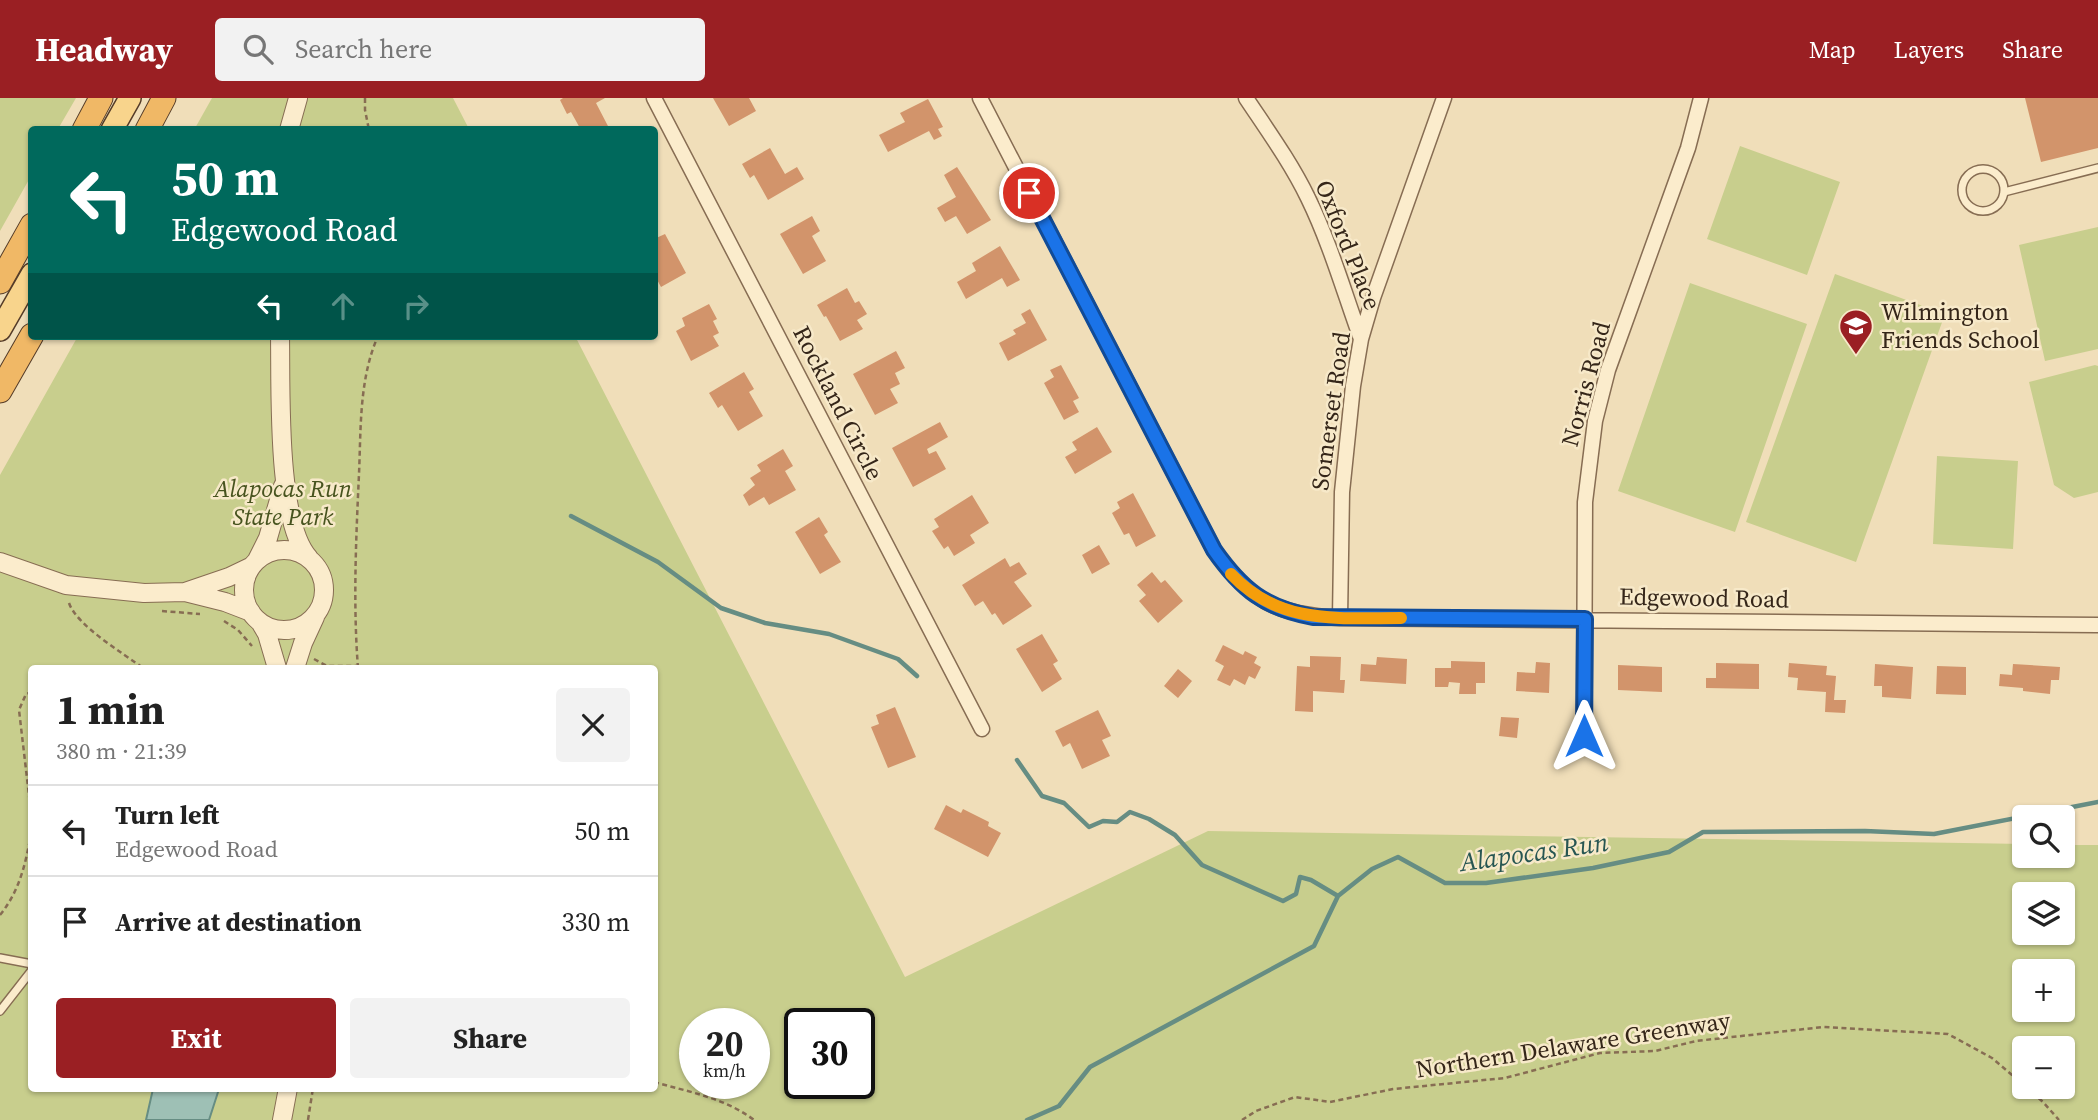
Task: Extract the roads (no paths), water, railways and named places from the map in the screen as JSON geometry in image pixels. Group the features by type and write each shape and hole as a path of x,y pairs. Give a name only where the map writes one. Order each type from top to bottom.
{"highway":[{"path":"86,126 101,98"},
{"path":"149,126 164,98"},
{"path":"0,282 28,232"},
{"path":"0,391 29,340"}],"main road":[{"path":"114,126 130,98"},
{"path":"0,330 28,281"}],"street":[{"path":"290,126 298,98"},
{"name":"Rockland Circle","path":"654,98 982,729"},
{"name":"Edgewood Road","path":"980,98 1214,550 1229,572 1251,593 1279,608 1313,617 1340,618 2098,625"},
{"name":"Oxford Place","path":"1246,98 1308,197 1324,233 1361,339"},
{"name":"Somerset Road","path":"1340,618 1342,492 1350,408 1361,339 1444,98"},
{"name":"Norris Road","path":"1584,736 1585,502 1595,421 1612,361 1688,148 1701,98"},
{"path":"280,340 284,482 296,537 303,551 320,572 324,587 322,603 296,662"},
{"path":"275,662 267,634 244,592 245,579 268,538 284,482"},
{"path":"185,592 229,577 267,553 284,550 301,554 311,560"},
{"path":"0,562 66,584 144,593 185,592 225,602 272,628 291,630 309,622 318,612"},
{"path":"282,1120 287,1092"}],"lane":[{"path":"2004,192 2002,181 1985,169 1971,173 1963,184 1963,197 1972,208 1984,211 1997,206 2004,192 2098,168"},
{"path":"0,958 28,963"},
{"path":"0,1011 28,975"}],"water":[{"path":"152,1092 218,1092 209,1120 146,1120"}],"waterway":[{"path":"571,516 658,562 721,608 765,623 829,634 898,659 917,676"},
{"path":"1017,760 1042,796 1064,803 1089,827 1103,821 1117,822 1130,812 1149,819 1175,835 1202,865 1283,901 1296,894 1300,877 1311,880 1338,896"},
{"name":"Alapocas Run","path":"1027,1120 1059,1106 1090,1067 1314,946 1338,896 1372,869 1398,857 1445,883 1486,883 1593,868 1669,852 1703,832 1865,831 1934,834 2098,802"}],"place":[{"name":"Wilmington Friends School","path":"1856,356"}],"park label":[{"name":"Alapocas Run State Park","path":"283,503"}]}
